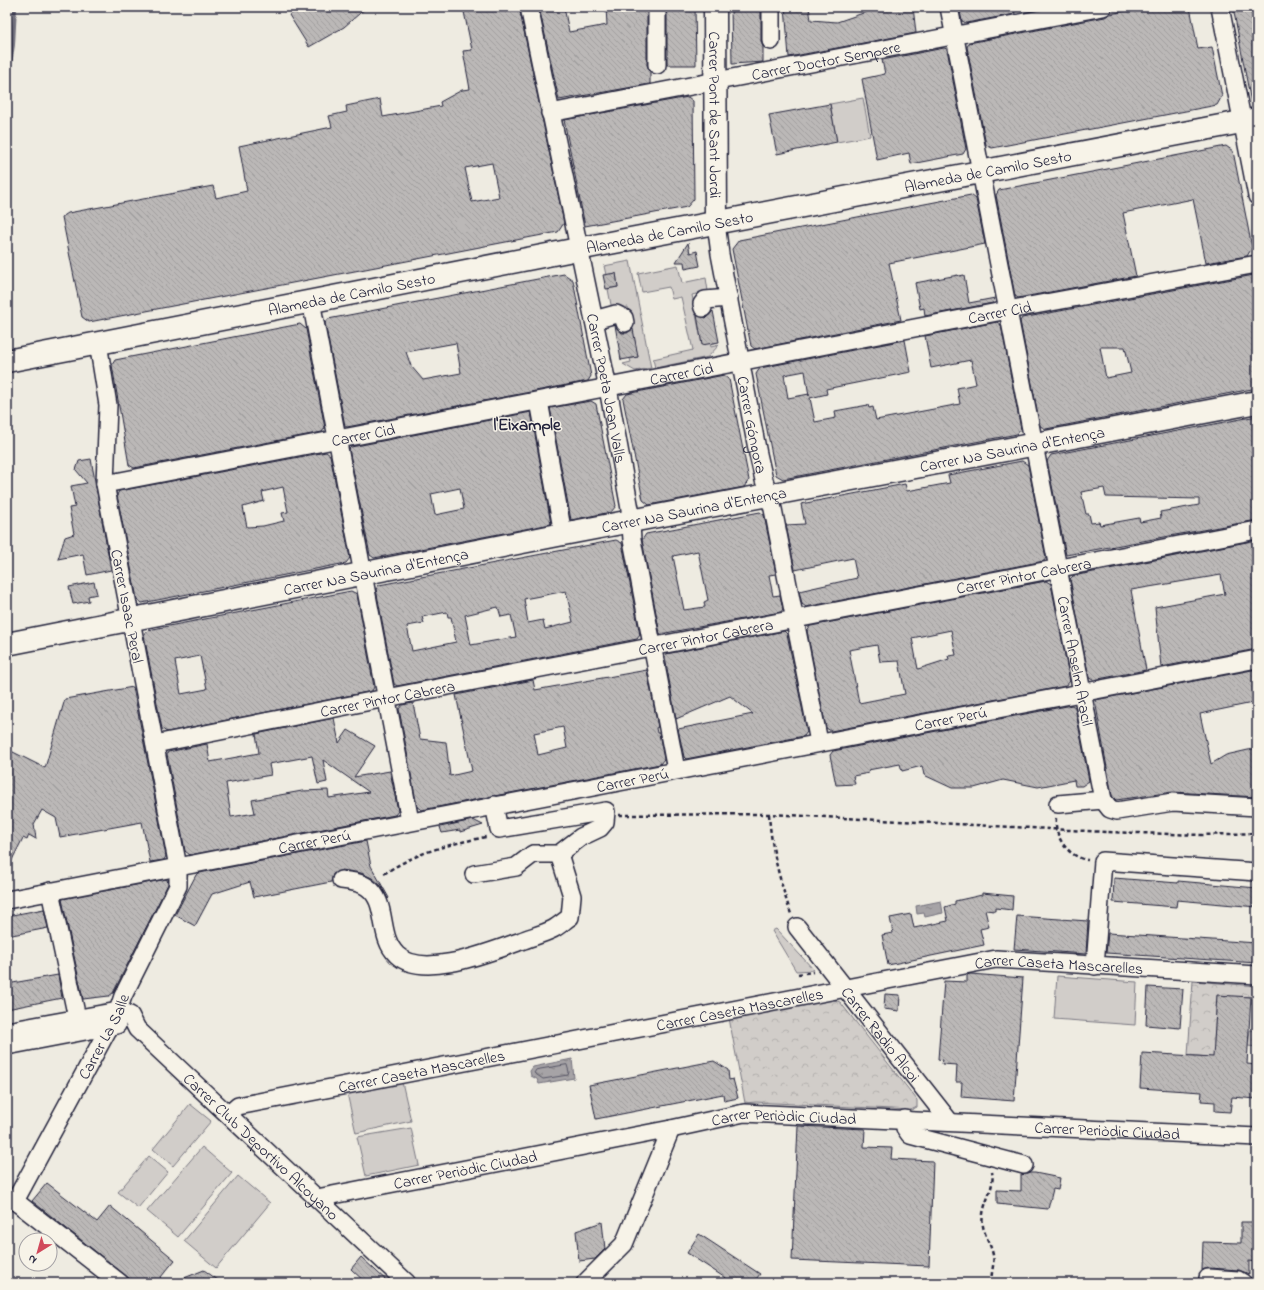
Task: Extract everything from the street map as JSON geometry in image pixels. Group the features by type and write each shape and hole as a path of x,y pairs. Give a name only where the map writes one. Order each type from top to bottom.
{"main road":[{"name":"Carrer Pont de Sant Jordi","path":"715,7 716,223"},
{"name":"Alameda de Camilo Sesto","path":"7,361 578,248 1249,121"},
{"name":"Carrer Na Saurina d'Entença","path":"7,644 363,575 563,534 1034,446 1257,402"}],"street":[{"name":"Carrer Poeta Joan Valls","path":"529,7 608,388 631,522 632,540 651,647 676,770"},
{"path":"657,7 657,65"},
{"path":"771,7 772,41"},
{"name":"Carrer Anselm Aracil","path":"949,7 1103,800"},
{"name":"Carrer Doctor Sempere","path":"550,113 1103,7"},
{"path":"1220,7 1249,121 1257,196"},
{"name":"Carrer Góngora","path":"716,223 717,241 764,480 773,509 820,742"},
{"name":"Carrer Cid","path":"105,484 1008,310 1257,264"},
{"path":"703,308 702,304 705,300 728,298"},
{"path":"311,301 336,439 410,821"},
{"path":"594,320 616,314 624,318 625,323"},
{"name":"Carrer Isaac Peral","path":"90,344 108,406 105,484 178,867"},
{"path":"539,401 563,534"},
{"name":"Carrer Pintor Cabrera","path":"155,744 1257,530"},
{"name":"Carrer Perú","path":"7,900 410,821 1257,659"},
{"path":"1058,804 1103,800 1110,809 1117,811 1174,802 1257,807"},
{"path":"474,874 516,867 533,854 560,854 581,837 600,828 605,822 606,815 606,811 499,829 494,805"},
{"path":"341,880 363,885 370,890 380,906 383,930 389,944 393,951 403,960 417,964 453,962 480,956 553,929 570,917 572,896 560,854"},
{"path":"1095,966 1103,861 1257,872"},
{"name":"Carrer La Salle","path":"11,1202 114,1018 123,996 178,886 178,867"},
{"path":"50,891 77,1018"},
{"name":"Carrer Radio Alcoi","path":"797,927 950,1122"},
{"name":"Carrer Caseta Mascarelles","path":"229,1114 238,1106 996,959 1257,975"},
{"path":"7,1032 77,1018 114,1018"},
{"path":"7,1046 114,1018"},
{"name":"Carrer Club Deportivo Alcoyano","path":"114,1018 124,1024 138,1029 407,1283"},
{"name":"Carrer Periòdic Ciudad","path":"318,1198 671,1129 744,1113 905,1119 1257,1137"},
{"path":"905,1119 905,1128 910,1135 1024,1165"},
{"path":"585,1283 624,1244 671,1129"},
{"path":"11,1202 120,1283"},
{"path":"1208,1278 1238,1280 1243,1283"}],"path":[{"path":"769,814 770,832 776,861 791,914 797,927"},
{"path":"606,815 769,814 1202,835 1257,833"},
{"path":"1055,829 1064,846 1082,859 1103,861"},
{"path":"384,874 407,860 450,843 493,836"},
{"path":"988,1156 993,1176 983,1215 983,1228 993,1255 992,1283"}],"green space":[{"path":"863,98 870,136 837,142 830,104"},
{"path":"630,261 651,368 635,371 623,364 631,362 630,359 638,357 628,307 612,310 608,289 618,287 616,273 606,275 604,266"},
{"path":"678,265 682,283 706,278 708,291 692,295 702,344 710,343 711,347 719,345 708,357 655,368 653,359 693,350 681,297 672,299 669,287 642,292 638,273"},
{"path":"776,929 814,970 796,971 772,931"},
{"path":"1057,976 1137,982 1135,1025 1054,1019"},
{"path":"1193,981 1257,986 1257,1005 1251,1004 1251,997 1217,996 1214,1043 1219,1058 1188,1055"},
{"path":"832,999 840,1002 917,1100 917,1107 911,1110 756,1102 745,1103 729,1018"},
{"path":"1250,1030 1257,1031 1257,1047 1248,1046"},
{"path":"402,1082 411,1121 356,1133 347,1093"},
{"path":"190,1104 211,1121 173,1166 153,1149"},
{"path":"411,1128 419,1165 366,1176 357,1137"},
{"path":"202,1147 232,1173 178,1237 147,1211"},
{"path":"149,1156 168,1172 138,1208 118,1192"},
{"path":"238,1176 270,1203 216,1268 184,1241"}],"water":[{"path":"941,901 943,913 925,917 924,913 917,914 916,906"},
{"path":"572,1059 574,1078 539,1084 537,1079 531,1076 530,1071 533,1067"}],"building":[{"path":"302,7 367,7 344,27 309,47 289,15"},
{"path":"463,7 519,7 564,223 558,232 89,322 82,317 62,217 68,213 213,186 216,198 247,191 239,146 332,127 329,116 347,112 346,106 380,99 383,117 441,106 440,102 462,90 470,89 463,51 472,50","holes":["492,163 499,197 472,202 465,168"]},
{"path":"539,7 564,7 569,32 607,25 606,7 647,7 647,65 650,72 650,84 559,100"},
{"path":"667,7 695,7 696,65 667,65"},
{"path":"731,7 761,7 761,41 763,47 763,62 732,64"},
{"path":"785,7 809,7 811,20 837,22 872,10 892,7 913,7 916,33 789,57"},
{"path":"959,7 1014,7 1015,14 966,23 962,21"},
{"path":"1145,7 1190,7 1198,49 1212,47 1222,96 1217,105 992,148 986,145 967,47 969,43 1105,17 1110,14"},
{"path":"1233,7 1257,7 1257,103 1251,103"},
{"path":"944,48 947,49 966,149 963,154 911,164 909,153 877,160 862,79 885,74 882,60"},
{"path":"688,97 693,101 694,199 687,207 585,226 564,120"},
{"path":"830,104 837,142 777,154 769,115"},
{"path":"1226,146 1233,151 1252,248 1247,256 1206,263 1193,199 1123,213 1136,276 1018,298 1015,296 996,195 999,190"},
{"path":"971,195 976,199 985,244 889,263 901,320 755,349 751,346 732,249 739,240"},
{"path":"688,243 690,253 697,251 700,266 685,269 684,262 676,262"},
{"path":"616,273 618,287 606,289 603,275"},
{"path":"564,274 573,280 591,376 588,381 347,427 345,426 325,323 328,319","holes":["456,343 461,373 423,380 411,366 406,352"]},
{"path":"964,275 969,303 995,298 993,303 925,316 924,308 920,309 915,283"},
{"path":"1254,275 1257,276 1257,388 1046,429 1040,426 1020,321 1022,318","holes":["1100,347 1125,347 1131,373 1106,378"]},
{"path":"713,311 719,342 702,345 697,315 706,318"},
{"path":"997,322 1001,325 1021,429 1017,434 783,479 776,475 756,374 760,368 905,340 911,372 826,389 827,394 810,398 815,422 836,418 835,411 868,405 869,408 873,407 876,420 960,404 957,388 976,384 971,360 931,368 925,336","holes":["805,371 809,394 788,398 784,375"]},
{"path":"300,324 306,329 325,428 322,432 134,468 129,465 112,365 115,360"},
{"path":"615,325 622,333 627,333 633,329 638,357 621,360"},
{"path":"724,375 729,379 749,480 744,487 649,505 643,500 623,399 627,394"},
{"path":"591,401 596,404 616,506 611,512 571,520 550,408"},
{"path":"531,412 551,524 374,558 370,555 349,449 351,447","holes":["460,488 464,509 435,515 431,494"]},
{"path":"1257,416 1257,520 1066,555 1047,461 1051,455","holes":["1104,488 1106,497 1199,499 1199,505 1160,512 1161,518 1140,522 1139,518 1100,525 1099,522 1091,523 1089,514 1086,514 1081,492"]},
{"path":"326,452 330,455 350,558 346,563 142,603 137,599 117,495 119,491","holes":["283,487 288,512 282,513 284,521 263,526 247,527 243,507 264,501 262,492"]},
{"path":"91,459 111,570 87,575 83,554 58,559 65,537 74,534 69,508 75,507 71,486 87,483 76,470 79,461"},
{"path":"1022,461 1028,465 1046,558 1044,561 806,607 802,604 799,591 857,578 853,558 795,570 786,525 805,524 801,504 905,484 907,491 950,483 948,475"},
{"path":"760,512 764,515 776,574 769,575 773,596 780,595 783,609 781,612 660,634 642,540 646,534","holes":["698,551 708,600 704,602 705,607 684,610 673,556"]},
{"path":"616,540 622,543 640,635 637,639 397,686 394,684 376,589 379,585","holes":["566,591 573,622 545,629 543,620 528,623 524,599","498,607 501,617 511,615 516,637 471,645 465,615","447,612 448,617 451,617 456,642 412,651 407,626 424,623 422,617"]},
{"path":"1257,540 1257,649 1161,667 1155,607 1225,594 1221,575 1131,590 1146,670 1093,680 1089,678 1070,579 1073,576"},
{"path":"1046,581 1051,584 1070,681 1066,686 831,731 826,728 807,631 810,626","holes":["951,630 956,655 948,656 949,659 918,669 912,638","877,645 880,662 899,661 905,694 859,703 849,650"]},
{"path":"94,582 97,594 88,596 89,601 73,604 69,587"},
{"path":"351,591 357,594 374,687 372,691 167,732 162,729 144,635 148,630","holes":["200,656 207,689 181,694 175,661"]},
{"path":"784,631 787,634 807,732 804,736 686,759 684,757 678,729 753,714 730,696 676,719 665,657 666,654"},
{"path":"1257,669 1257,702 1200,714 1211,764 1226,755 1257,748 1257,797 1173,792 1116,800 1112,796 1095,700"},
{"path":"647,670 658,727 656,728 657,733 659,733 664,759 660,764 422,810 417,807 399,709 402,705 413,703 420,739 446,742 450,776 472,771 456,695 533,680 535,690","holes":["563,727 567,748 538,755 534,733"]},
{"path":"133,687 166,856 164,860 150,862 142,822 60,837 56,818 42,810 34,824 36,839 29,835 27,840 23,838 7,870 7,749 45,768 65,699"},
{"path":"1072,705 1075,707 1089,781 1082,786 1075,786 1074,780 1038,787 1003,780 974,788 952,788 924,775 922,766 902,771 900,764 868,770 869,773 853,776 855,784 836,785 830,755 833,751"},
{"path":"334,718 339,743 348,730 375,746 354,777 390,771 398,811 395,815 190,855 185,851 167,754 168,752 207,744 210,762 259,753 256,734","holes":["312,756 318,784 327,782 323,760 369,792 329,798 328,790 302,791 252,800 255,813 231,817 226,783 271,775 269,764"]},
{"path":"473,820 483,825 460,832 460,830 442,833 440,827"},
{"path":"366,841 371,866 389,898 388,899 381,886 372,878 361,873 342,870 333,874 331,882 254,897 250,882 212,894 195,926 175,915 196,875 199,873"},
{"path":"1114,878 1178,883 1178,881 1257,888 1257,907 1177,900 1176,907 1113,902"},
{"path":"167,879 168,884 113,993 109,996 83,999 62,899"},
{"path":"982,893 1013,896 1012,910 995,908 995,911 985,910 989,927 980,929 984,945 888,965 882,935 893,933 890,918 911,914 914,928 948,921 945,907 955,904 955,901 982,895"},
{"path":"44,909 48,928 7,936 7,916"},
{"path":"1017,916 1088,921 1086,954 1014,949"},
{"path":"1108,933 1257,943 1257,963 1106,953"},
{"path":"58,975 62,998 7,1009 7,984"},
{"path":"967,975 1023,978 1014,1101 961,1097 962,1082 956,1082 957,1065 942,1064 943,1060 938,1059 944,981 967,982"},
{"path":"1148,987 1183,989 1180,1028 1146,1025"},
{"path":"885,994 900,995 899,1011 884,1009"},
{"path":"1217,995 1251,997 1247,1064 1257,1065 1257,1099 1232,1097 1230,1112 1215,1111 1215,1102 1201,1101 1202,1092 1140,1088 1142,1053 1213,1057"},
{"path":"714,1061 728,1070 729,1080 733,1079 738,1098 724,1101 723,1094 596,1119 589,1085"},
{"path":"798,1126 865,1129 864,1147 892,1148 891,1159 933,1161 929,1266 792,1260"},
{"path":"1029,1173 1060,1178 1058,1190 1053,1189 1048,1209 997,1204 997,1190 1021,1191 1021,1175"},
{"path":"47,1183 97,1222 110,1206 175,1260 156,1283 135,1283 32,1201"},
{"path":"602,1222 605,1249 595,1259 579,1261 576,1231"},
{"path":"1241,1222 1257,1222 1257,1250 1255,1250 1255,1262 1249,1261 1249,1274 1239,1270 1209,1268 1202,1270 1203,1242 1241,1243"},
{"path":"699,1234 760,1274 753,1283 733,1283 687,1253"},
{"path":"361,1257 389,1283 366,1283 351,1269"},
{"path":"204,1270 222,1283 172,1283"}],"waterway":[{"path":"7,83 13,45 15,7"}],"district":[{"name":"l'Eixample","path":"527,424"}]}
